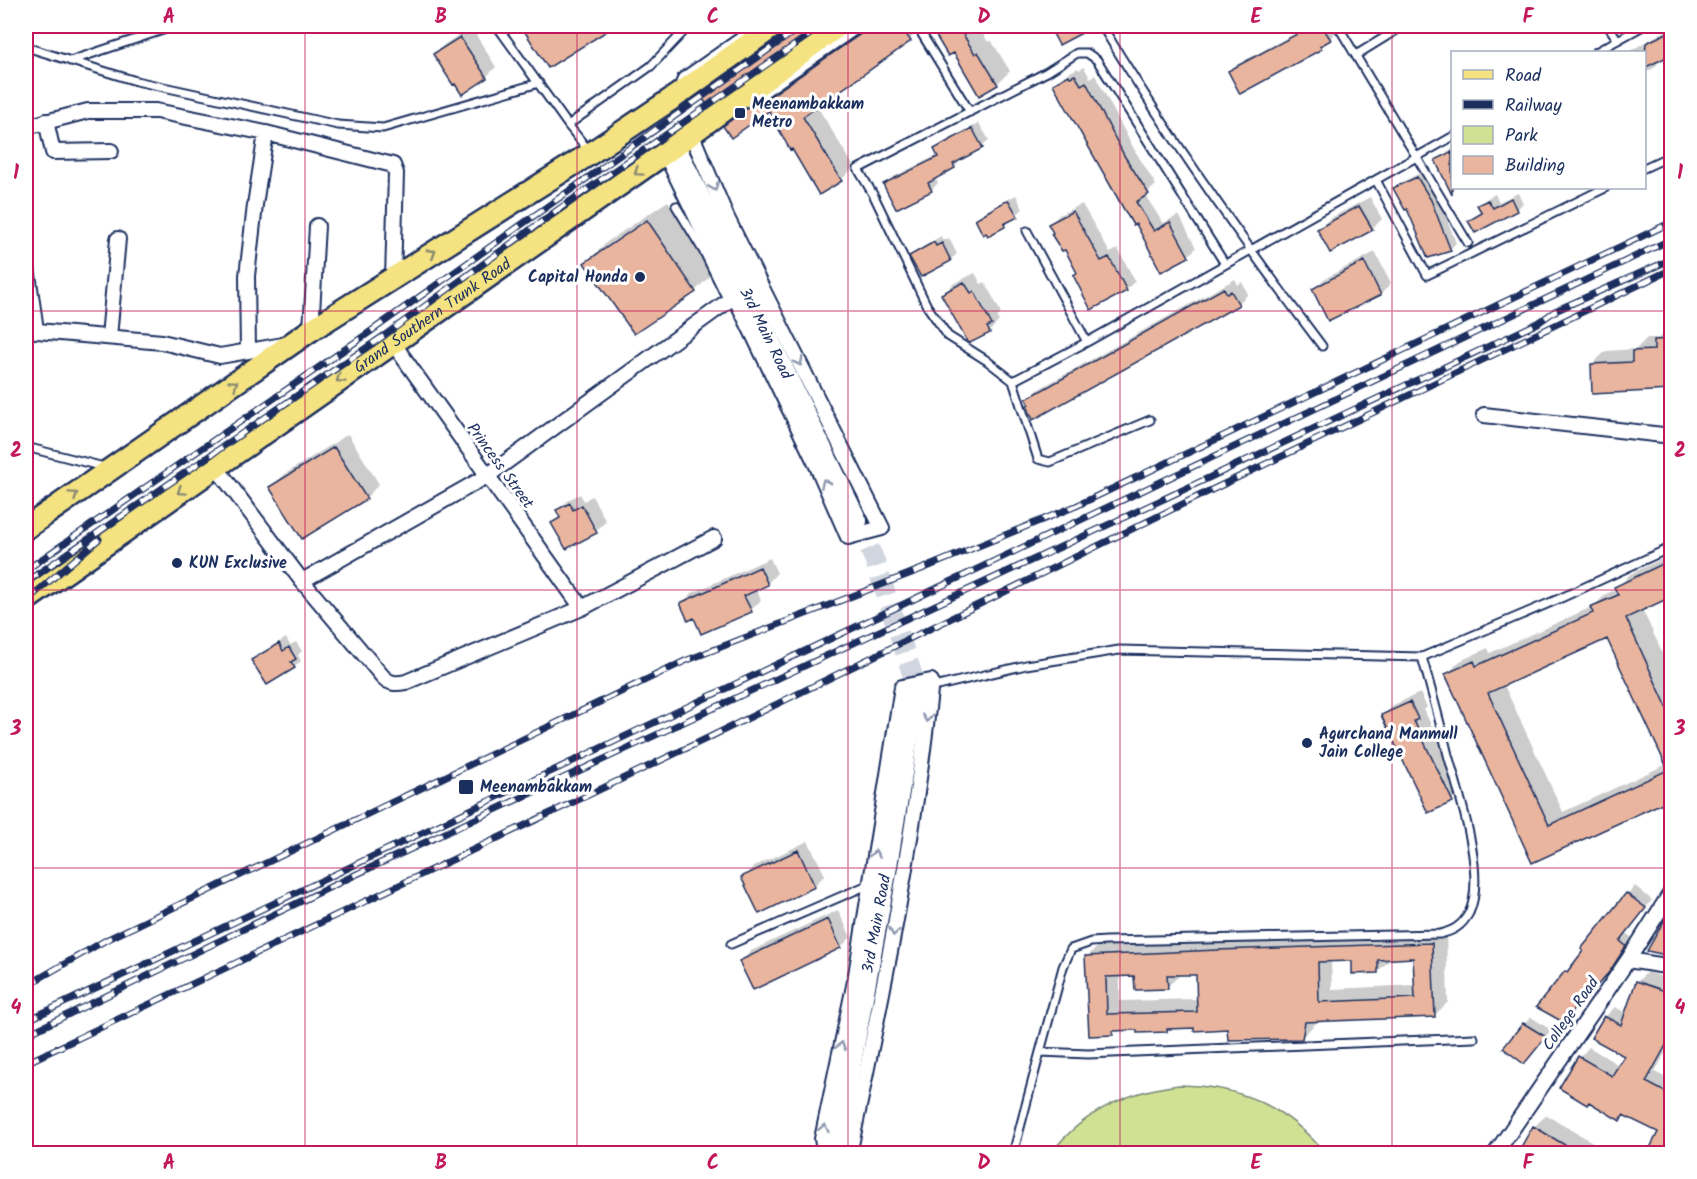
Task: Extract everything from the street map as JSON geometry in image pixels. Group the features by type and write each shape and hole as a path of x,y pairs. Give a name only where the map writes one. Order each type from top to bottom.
{"main road":[{"path":"26,528 311,330 591,153 774,26"},
{"name":"Grand Southern Trunk Road","path":"26,600 683,139 838,26"}],"street":[{"path":"26,127 88,111 156,111 266,133 393,165 396,173 393,278"},
{"path":"46,122 53,152 111,151"},
{"path":"248,351 247,276 266,133"},
{"path":"683,139 727,218 884,532 852,534 817,466 732,298 683,139"},
{"name":"3rd Main Road","path":"683,139 852,534"},
{"path":"311,330 317,226"},
{"path":"109,337 118,239"},
{"path":"26,260 31,330 162,342 220,356 291,345"},
{"path":"302,581 487,476 732,298"},
{"name":"Princess Street","path":"393,343 582,608"},
{"path":"1484,416 1671,436"},
{"path":"216,466 302,581 383,677 397,684 582,608 714,538"},
{"path":"825,1154 822,1139 855,981 902,687 931,681 923,691 918,784 890,955 850,1145 845,1154"},
{"name":"3rd Main Road","path":"834,1154 885,878 923,691"},
{"name":"College Road","path":"1495,1154 1628,960 1671,891"},
{"path":"1628,960 1671,967"}],"lane":[{"path":"69,61 175,26"},
{"path":"497,26 568,125 591,153"},
{"path":"568,125 651,66 689,26"},
{"path":"676,96 682,77 755,26"},
{"path":"746,106 862,26"},
{"path":"1102,26 1140,88 1250,250 1322,346"},
{"path":"1338,26 1468,243"},
{"path":"1356,55 1403,26"},
{"path":"1608,26 1618,40"},
{"path":"1598,51 1643,26"},
{"path":"920,31 970,112"},
{"path":"26,47 136,81 338,125 383,128 538,83"},
{"path":"1150,420 1050,462 1038,459 1013,381 986,360 948,336 927,306 874,196 858,170 1047,72 1077,53 1087,53 1097,60 1225,264"},
{"path":"683,139 728,118"},
{"path":"1013,381 1087,342 1451,138"},
{"path":"1646,167 1671,154"},
{"path":"1376,180 1427,275 1603,189"},
{"path":"676,206 732,298"},
{"path":"1027,231 1087,342"},
{"path":"26,447 112,469"},
{"path":"923,691 1026,665 1119,650 1422,657 1671,548"},
{"path":"1013,1154 1063,967 1071,949 1098,942 1440,934 1454,931 1464,921 1470,912 1474,884 1470,834 1422,657"},
{"path":"731,944 870,884"},
{"path":"1040,1052 1088,1054 1474,1038"}],"green space":[{"path":"1179,1085 1222,1089 1260,1102 1278,1111 1294,1123 1325,1153 1051,1153 1077,1126 1108,1106 1142,1092"}],"building":[{"path":"521,26 615,26 548,68"},
{"path":"787,26 817,26 708,106 700,95 781,36"},
{"path":"868,26 900,26 911,41 803,117 842,181 819,195 792,149 790,150 769,111 731,138 723,126 865,31"},
{"path":"930,26 958,26 975,54 978,52 998,85 979,96 954,53 948,56"},
{"path":"1049,26 1095,26 1059,45"},
{"path":"1312,26 1322,26 1331,40 1320,46 1322,49 1240,94 1228,71"},
{"path":"1671,31 1671,55 1646,67 1646,43"},
{"path":"460,37 487,78 462,95 433,54"},
{"path":"1069,75 1070,77 1075,75 1081,85 1086,82 1125,157 1149,194 1136,202 1154,231 1170,222 1189,257 1161,272 1136,224 1133,225 1053,84"},
{"path":"972,128 983,148 953,164 955,168 928,183 932,191 896,209 883,184 938,157 934,149"},
{"path":"1451,152 1452,195 1435,160"},
{"path":"1417,177 1431,200 1451,251 1428,258 1407,209 1405,210 1393,188"},
{"path":"1511,198 1517,211 1475,233 1468,221 1482,213 1477,205 1488,200 1493,208"},
{"path":"1009,201 1018,217 988,236 986,233 983,235 975,219"},
{"path":"1359,206 1373,230 1330,253 1317,229"},
{"path":"1073,211 1101,261 1109,257 1127,291 1091,310 1073,275 1077,273 1065,250 1062,251 1051,234 1053,233 1048,224"},
{"name":"Capital Honda","path":"647,220 696,292 634,334 584,263"},
{"path":"934,242 936,246 942,243 951,261 921,277 909,256"},
{"path":"1364,261 1381,295 1328,321 1312,289"},
{"path":"964,282 971,293 974,291 992,325 987,327 990,333 970,343 941,294"},
{"path":"1224,288 1227,294 1231,291 1239,305 1033,420 1026,399"},
{"path":"1671,339 1671,390 1592,394 1591,364 1632,362 1632,351 1654,350 1654,340"},
{"path":"334,447 367,499 302,539 269,487"},
{"path":"570,503 573,510 582,505 597,533 566,549 551,523 560,518 556,510"},
{"path":"1671,560 1671,597 1626,618 1671,716 1671,799 1532,863 1445,674 1474,661 1476,666 1593,613 1590,607 1618,595 1614,587","holes":["1607,639 1668,770 1549,825 1488,693"]},
{"path":"760,567 768,585 744,596 752,612 701,634 694,618 688,621 680,603"},
{"path":"279,643 283,651 289,647 296,659 291,662 295,668 267,685 251,660"},
{"path":"1410,702 1418,719 1414,721 1453,802 1428,813 1381,715"},
{"path":"798,850 815,887 759,914 741,877"},
{"path":"1626,893 1646,908 1620,941 1626,946 1610,971 1595,988 1593,986 1563,1022 1536,1007 1565,971 1567,972 1583,951 1581,949"},
{"path":"1671,909 1671,956 1647,951 1668,914"},
{"path":"828,919 841,948 753,990 739,961"},
{"path":"1432,943 1435,1017 1305,1022 1302,1039 1228,1040 1227,1029 1194,1031 1194,1028 1167,1029 1167,1032 1113,1031 1113,1035 1089,1036 1085,956","holes":["1413,958 1415,998 1319,1002 1318,962 1352,961 1352,974 1378,973 1378,960","1167,975 1196,975 1197,1012 1107,1014 1106,977 1134,976 1135,990 1168,989"]},
{"path":"1636,981 1671,993 1671,1036 1646,1082 1671,1095 1671,1154 1647,1154 1658,1132 1623,1115 1620,1121 1589,1102 1587,1105 1559,1088 1578,1056 1612,1076 1624,1056 1591,1038 1604,1016 1621,1025"},
{"path":"1523,1023 1546,1037 1524,1064 1503,1048"},
{"path":"1533,1126 1580,1154 1517,1154"}],"tunnel":[{"path":"857,521 875,561 912,673 915,693"}],"railway":[{"path":"26,570 367,334 802,26"},
{"path":"26,582 385,335 556,211 822,26"},
{"path":"26,986 106,940 685,661 1076,506 1672,222"},
{"path":"26,1021 1672,239"},
{"path":"26,1035 357,874 1170,496 1538,323 1555,311 1672,259"},
{"path":"26,1063 712,736 1197,497 1672,269"},
{"path":"26,601 99,539"}],"place":[{"name":"Meenambakkam Metro","path":"740,113"},
{"name":"Capital Honda","path":"640,277"},
{"name":"KUN Exclusive","path":"177,563"},
{"name":"Agurchand Manmull Jain College","path":"1307,743"},
{"name":"Meenambakkam","path":"466,787"}]}
